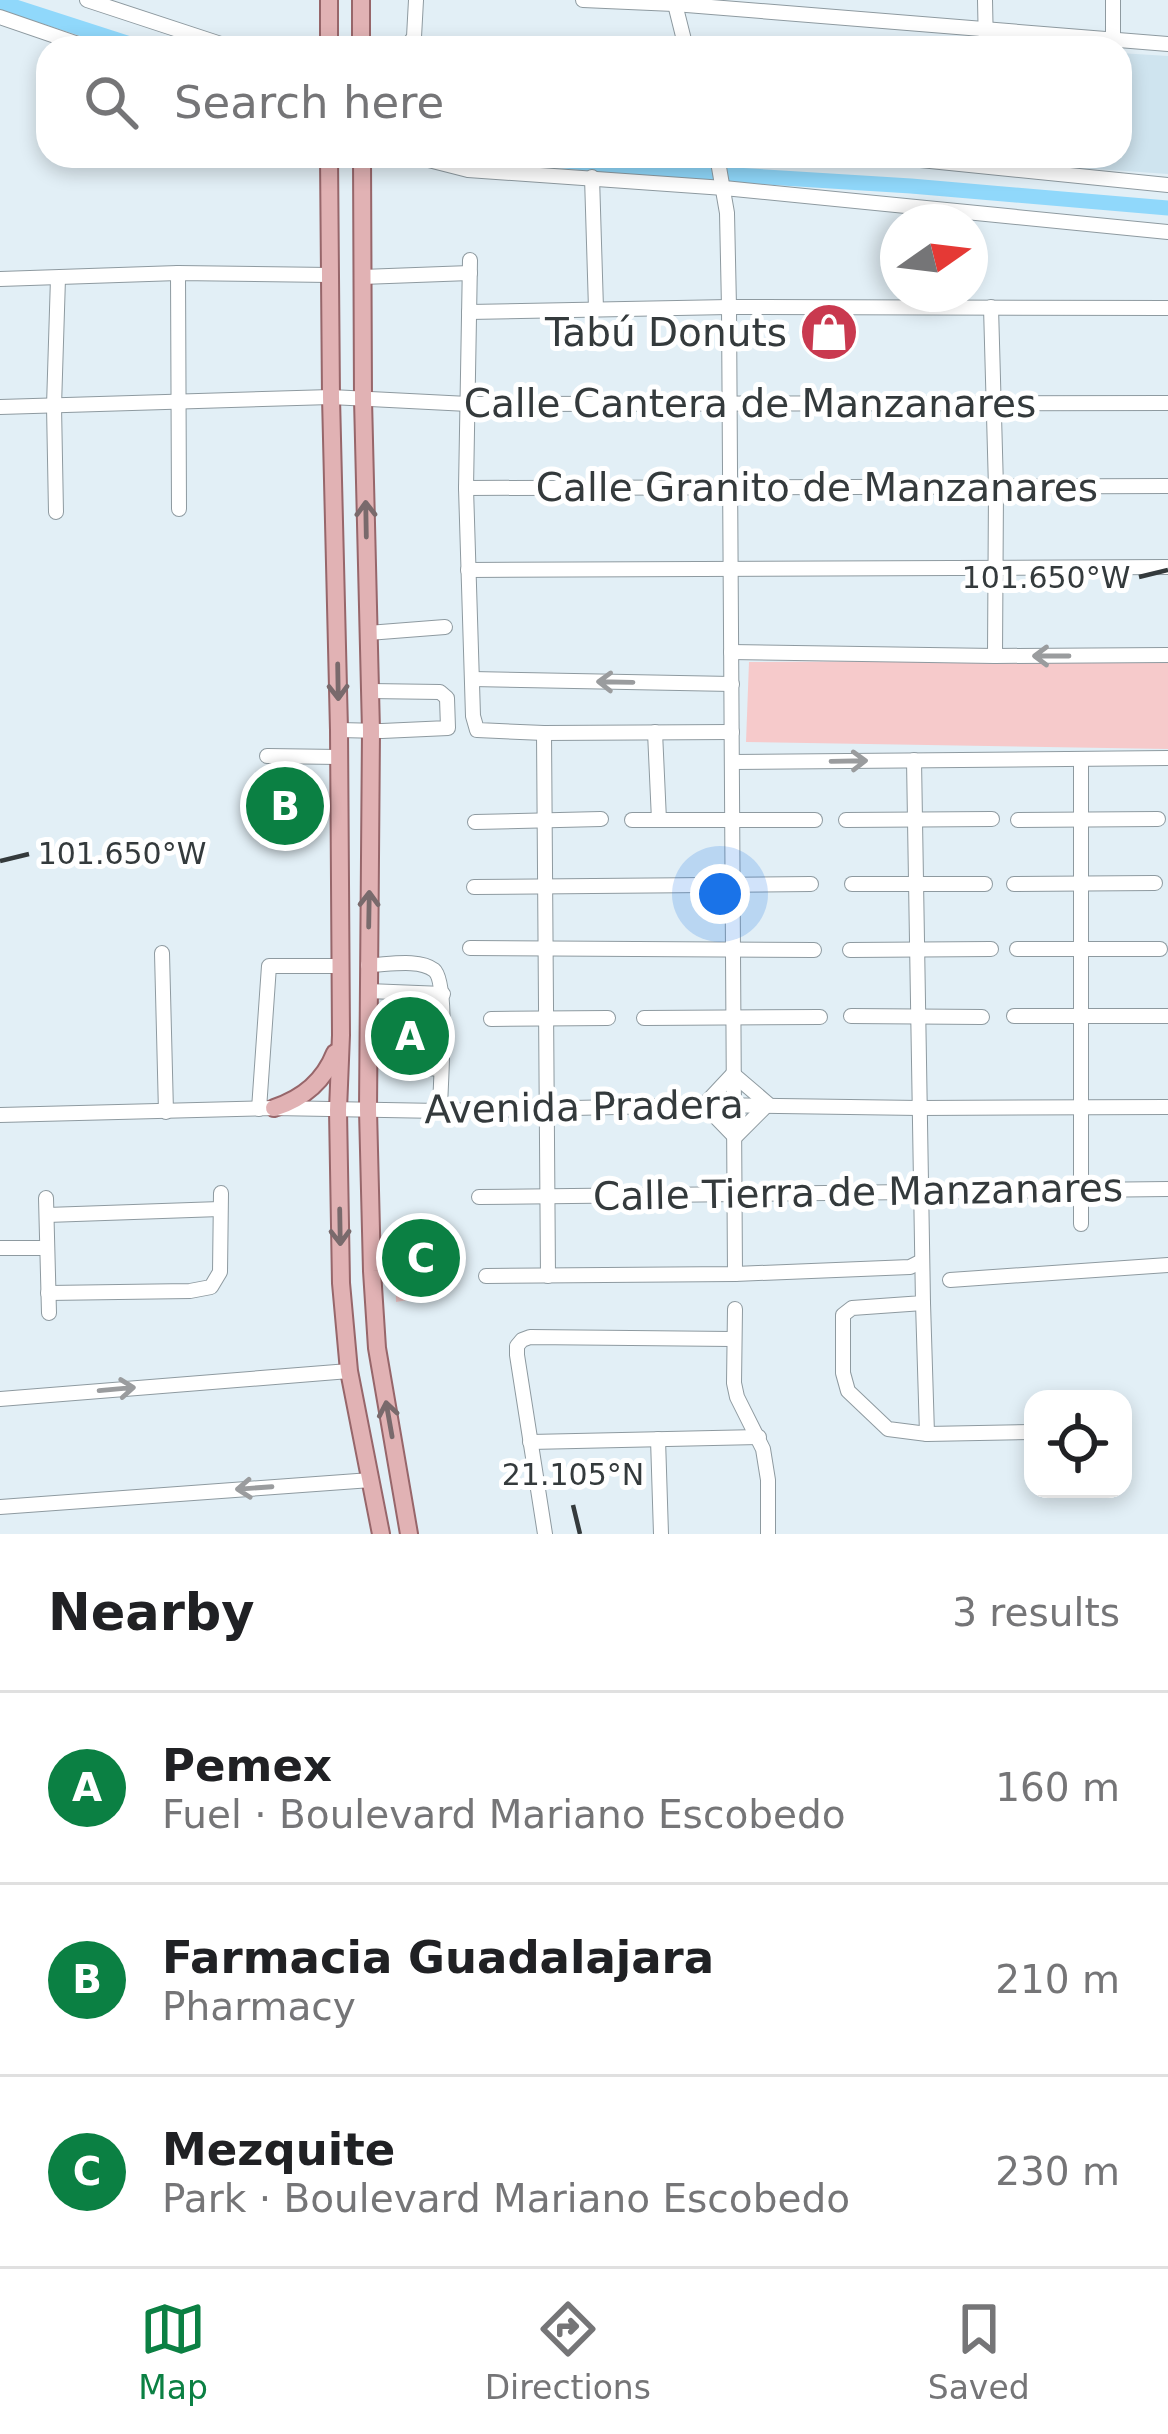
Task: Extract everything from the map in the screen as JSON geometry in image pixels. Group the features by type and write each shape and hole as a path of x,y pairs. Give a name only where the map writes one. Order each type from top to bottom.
{"main road":[{"path":"329,0 329,36"},
{"path":"361,0 361,36"},
{"path":"329,168 339,730 341,1283 349,1370 381,1534"},
{"path":"362,168 371,730 368,991 378,1019 368,1109 375,1331 409,1534"},
{"path":"266,1109 297,1098 325,1075 341,1035"}],"street":[{"path":"86,0 196,36"},
{"path":"414,36 416,0"},
{"path":"583,0 674,2 1062,36"},
{"path":"846,0 846,20"},
{"path":"985,0 986,36"},
{"path":"1113,0 1113,36"},
{"path":"674,2 683,36"},
{"path":"0,17 55,36"},
{"path":"1132,41 1168,44"},
{"path":"460,168 724,185 1168,232"},
{"path":"720,168 728,213 736,1274"},
{"path":"1033,168 1168,185"},
{"path":"592,177 596,309"},
{"path":"362,277 470,267 467,570 477,730 732,732"},
{"path":"178,273 179,509"},
{"path":"0,279 178,273 330,275"},
{"path":"56,512 58,278"},
{"path":"992,307 995,656"},
{"path":"469,311 1168,308"},
{"name":"Calle Cantera de Manzanares","path":"0,406 331,397 468,404 1168,403"},
{"name":"Calle Granito de Manzanares","path":"466,488 1168,486"},
{"path":"467,570 1168,567"},
{"path":"368,633 445,627"},
{"path":"731,652 1168,655"},
{"path":"472,679 732,684"},
{"path":"339,730 448,728 447,698 440,692 370,692"},
{"path":"544,733 548,1276"},
{"path":"655,733 659,820"},
{"path":"267,756 339,757"},
{"path":"732,762 1168,758"},
{"path":"914,760 927,1434"},
{"path":"1081,760 1082,1224"},
{"path":"475,822 601,819"},
{"path":"846,820 992,819"},
{"path":"1018,820 1158,819"},
{"path":"632,820 815,820"},
{"path":"474,887 812,884"},
{"path":"852,884 985,884"},
{"path":"1014,884 1156,884"},
{"path":"470,948 814,950"},
{"path":"850,950 991,949"},
{"path":"1017,949 1160,949"},
{"path":"162,953 166,1112"},
{"path":"368,965 404,964 439,974 443,994 440,1112"},
{"path":"266,1109 268,969 341,966"},
{"path":"368,991 443,994"},
{"path":"851,1016 982,1017"},
{"path":"1014,1016 1168,1016"},
{"path":"644,1018 820,1017"},
{"path":"491,1019 608,1018"},
{"path":"378,1019 442,1021"},
{"path":"378,1051 440,1061"},
{"path":"733,1074 768,1104 735,1137"},
{"path":"733,1074 704,1105 735,1137"},
{"name":"Avenida Pradera","path":"0,1115 768,1104 1168,1107"},
{"name":"Calle Tierra de Manzanares","path":"479,1197 1168,1189"},
{"path":"46,1198 49,1313"},
{"path":"46,1215 220,1201 220,1272 211,1287 48,1293"},
{"path":"0,1248 47,1248"},
{"path":"486,1276 736,1274 923,1265"},
{"path":"950,1280 1168,1265"},
{"path":"923,1303 852,1308 843,1315 843,1373 848,1391 888,1429 927,1434 1024,1432"},
{"path":"735,1309 734,1383 759,1437 768,1480 768,1534"},
{"path":"545,1534 517,1355 522,1340 732,1340"},
{"path":"0,1399 349,1370"},
{"path":"530,1442 759,1437"},
{"path":"658,1439 661,1534"},
{"path":"0,1507 370,1480"}],"shaded area":[{"path":"1132,54 1168,56 1168,174 1083,168 1132,168"},
{"path":"1168,659 1168,749 746,742 749,662"},
{"path":"394,1222 446,1223 449,1293 396,1302"}],"waterway":[{"path":"0,2 105,36"},
{"path":"634,168 1168,208"}],"place":[{"name":"Tabú Donuts","path":"829,332"},
{"name":"Farmacia Guadalajara","path":"285,806"},
{"name":"Pemex","path":"410,1036"},
{"name":"Mezquite","path":"421,1258"}]}
